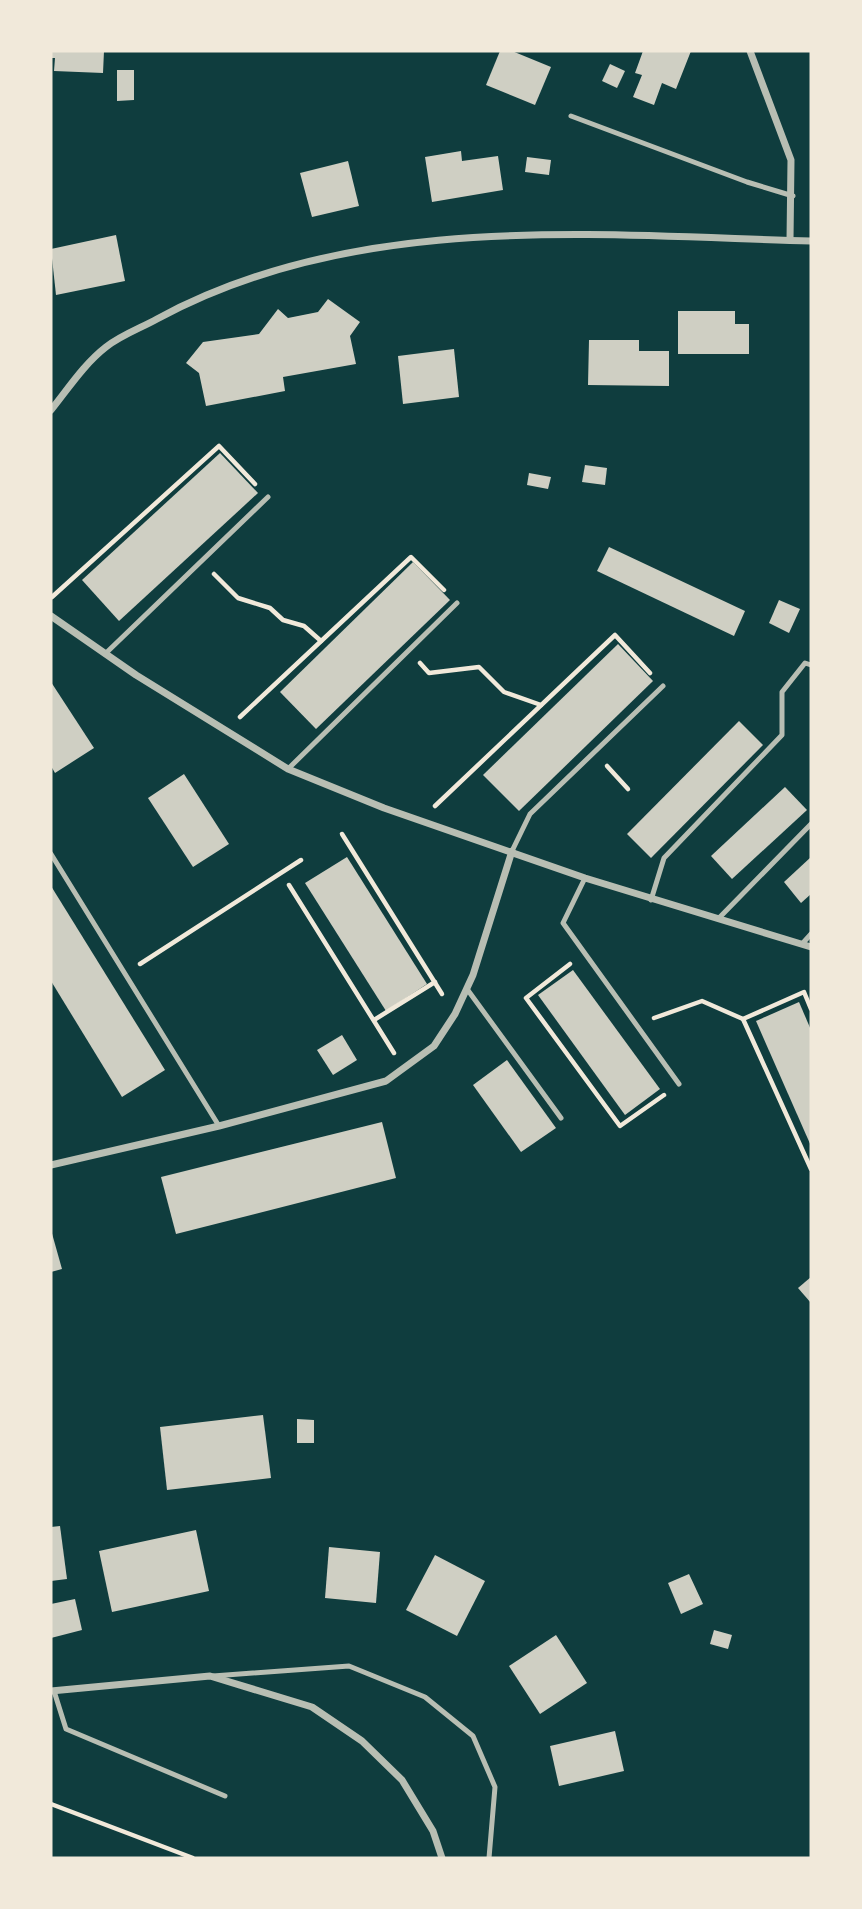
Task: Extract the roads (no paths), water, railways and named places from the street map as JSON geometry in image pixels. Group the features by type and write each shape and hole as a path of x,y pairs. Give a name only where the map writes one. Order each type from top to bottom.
{"street":[{"path":"750,51 791,160 793,196 790,240"},
{"path":"51,410 79,374 107,346 197,297 302,265 439,241 539,234 811,241"},
{"path":"51,616 105,654 288,769 419,820 585,878 811,947"},
{"path":"51,1164 219,1126 386,1081 433,1046 456,1014 467,989 512,851"},
{"path":"52,1691 210,1676 312,1707 362,1741 402,1780 433,1830 442,1858"}],"lane":[{"path":"570,116 747,182 793,196"},
{"path":"105,654 268,497"},
{"path":"288,769 457,603"},
{"path":"651,900 664,858 782,735 782,692 806,663 811,665"},
{"path":"512,851 530,814 663,686"},
{"path":"719,918 811,824"},
{"path":"51,854 219,1126"},
{"path":"585,878 564,923 679,1084"},
{"path":"802,944 811,934"},
{"path":"467,989 561,1118"},
{"path":"210,1676 349,1666 425,1697 473,1736 495,1787 489,1858"},
{"path":"52,1691 66,1729 225,1796"}]}
